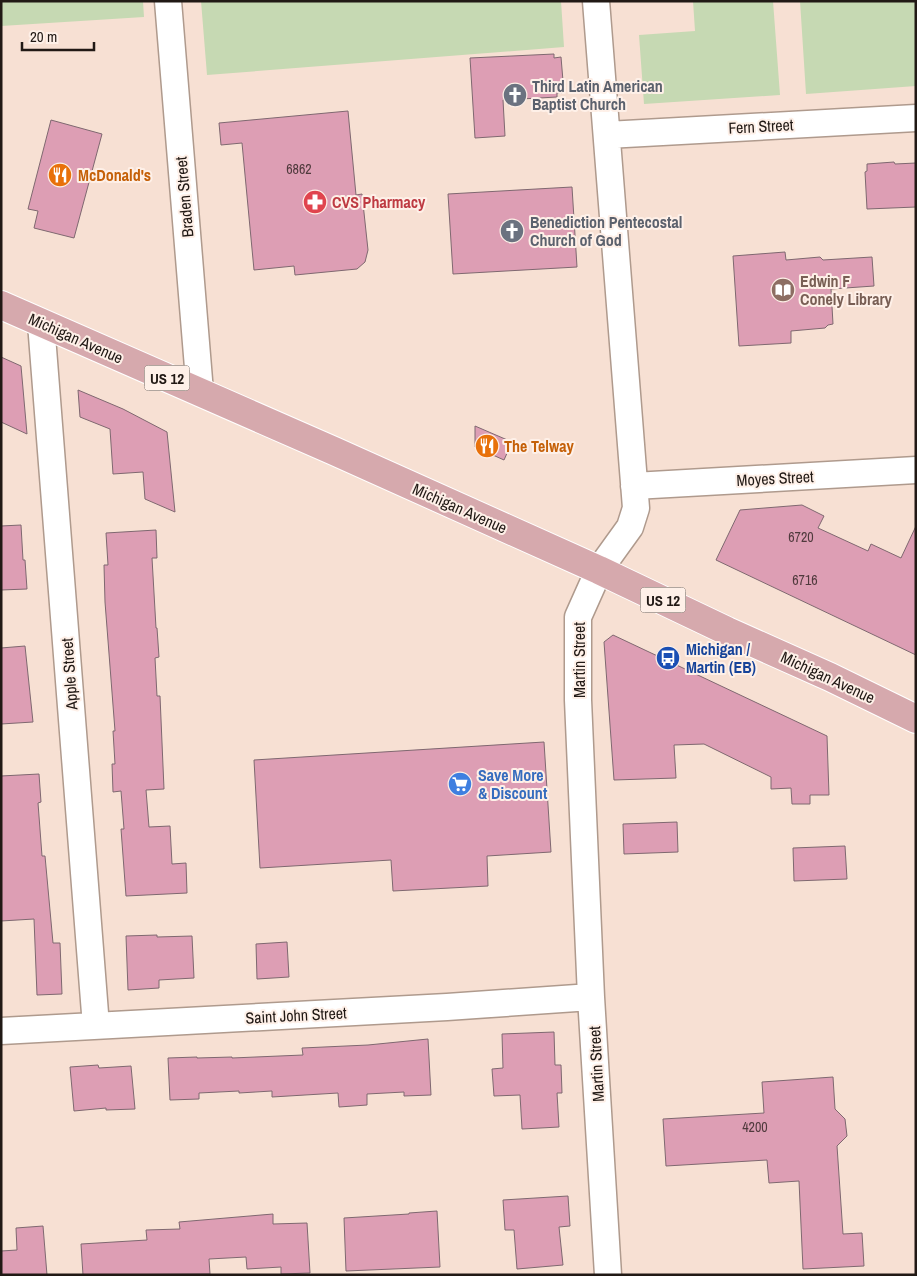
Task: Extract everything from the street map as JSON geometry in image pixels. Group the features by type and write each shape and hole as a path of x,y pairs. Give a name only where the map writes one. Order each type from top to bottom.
{"main road":[{"name":"Michigan Avenue","path":"1,305 599,570 916,719"}],"street":[{"name":"Braden Street","path":"168,1 200,392"},
{"name":"Martin Street","path":"596,1 636,508 630,527 599,570 578,617 578,700 592,998 608,1275"},
{"name":"Fern Street","path":"607,134 916,118"},
{"name":"Apple Street","path":"41,322 96,1026"},
{"name":"Moyes Street","path":"634,486 916,470"},
{"name":"Saint John Street","path":"1,1031 592,998"}],"green space":[{"path":"1,1 143,1 144,17 1,26"},
{"path":"201,1 561,1 564,47 207,75"},
{"path":"693,1 773,1 780,95 644,104 639,35 695,31"},
{"path":"800,1 915,1 916,86 806,94"}],"building":[{"name":"Third Latin American Baptist Church","path":"554,54 554,58 561,57 564,93 557,93 557,97 503,100 505,136 475,138 470,58"},
{"path":"348,111 356,195 362,194 368,250 365,262 357,269 295,275 294,266 254,270 242,143 221,145 219,123"},
{"path":"51,120 102,134 74,238 34,228 38,211 28,209"},
{"path":"894,162 895,164 916,163 916,207 867,209 865,172 867,171 867,164"},
{"name":"Benediction Pentecostal Church of God","path":"572,187 577,267 453,274 448,194"},
{"name":"Edwin F Conely Library","path":"785,252 786,260 820,257 823,260 872,257 874,286 831,289 833,324 825,328 791,331 791,343 739,346 733,256"},
{"path":"1,357 21,366 27,434 1,422"},
{"path":"78,390 123,409 167,432 175,512 145,499 143,472 113,474 110,429 80,417"},
{"path":"475,426 512,442 504,460 475,447"},
{"path":"802,505 824,516 818,528 868,551 871,544 901,558 916,526 916,655 716,560 740,510"},
{"path":"21,525 27,589 1,590 1,526"},
{"path":"156,530 157,558 152,558 159,657 155,658 157,696 160,696 164,789 146,790 149,827 170,826 172,864 186,863 187,893 126,896 121,829 124,829 121,791 113,792 112,764 115,764 113,731 115,731 105,602 104,565 108,565 106,533"},
{"path":"613,635 827,736 829,795 810,795 810,804 792,804 791,788 771,789 771,777 704,744 674,745 676,778 614,780 604,642"},
{"path":"25,646 33,722 1,724 1,648"},
{"path":"544,742 551,852 487,856 488,886 393,891 391,860 260,868 254,760"},
{"path":"39,774 41,802 38,803 42,856 45,856 53,943 60,943 62,994 37,995 34,919 1,921 1,776"},
{"path":"677,822 678,852 624,854 623,824"},
{"path":"845,846 847,879 794,881 793,848"},
{"path":"157,935 157,937 192,936 194,978 159,980 159,988 128,990 126,936"},
{"path":"287,942 289,977 257,979 256,944"},
{"path":"554,1032 555,1065 561,1065 562,1093 557,1093 559,1127 522,1129 520,1095 494,1096 492,1069 503,1068 502,1034"},
{"path":"428,1039 431,1095 404,1096 404,1092 367,1094 367,1105 339,1107 338,1093 272,1097 272,1091 239,1093 239,1091 199,1093 199,1099 170,1100 168,1058 303,1055 302,1048 368,1045"},
{"path":"98,1065 99,1068 131,1066 135,1109 106,1110 106,1108 74,1111 70,1067"},
{"path":"833,1077 835,1109 845,1119 847,1136 837,1146 843,1234 862,1233 864,1266 803,1269 799,1181 769,1183 767,1160 666,1166 663,1119 764,1113 762,1082"},
{"path":"568,1196 570,1226 559,1227 563,1265 517,1269 514,1230 505,1230 503,1200"},
{"path":"437,1211 440,1267 346,1271 344,1218"},
{"path":"273,1214 273,1224 307,1223 310,1273 281,1274 281,1267 247,1269 246,1257 209,1259 210,1274 83,1275 81,1244 147,1240 146,1230 180,1229 179,1222"},
{"path":"43,1226 47,1275 1,1275 1,1251 17,1250 16,1228"}],"place":[{"name":"Third Latin American Baptist Church","path":"515,95"},
{"name":"McDonald's","path":"60,175"},
{"name":"CVS Pharmacy","path":"315,202"},
{"name":"Benediction Pentecostal Church of God","path":"512,231"},
{"name":"Edwin F Conely Library","path":"783,290"},
{"name":"The Telway","path":"487,446"},
{"name":"Michigan / Martin (EB)","path":"668,658"},
{"name":"Save More & Discount","path":"460,784"}]}
